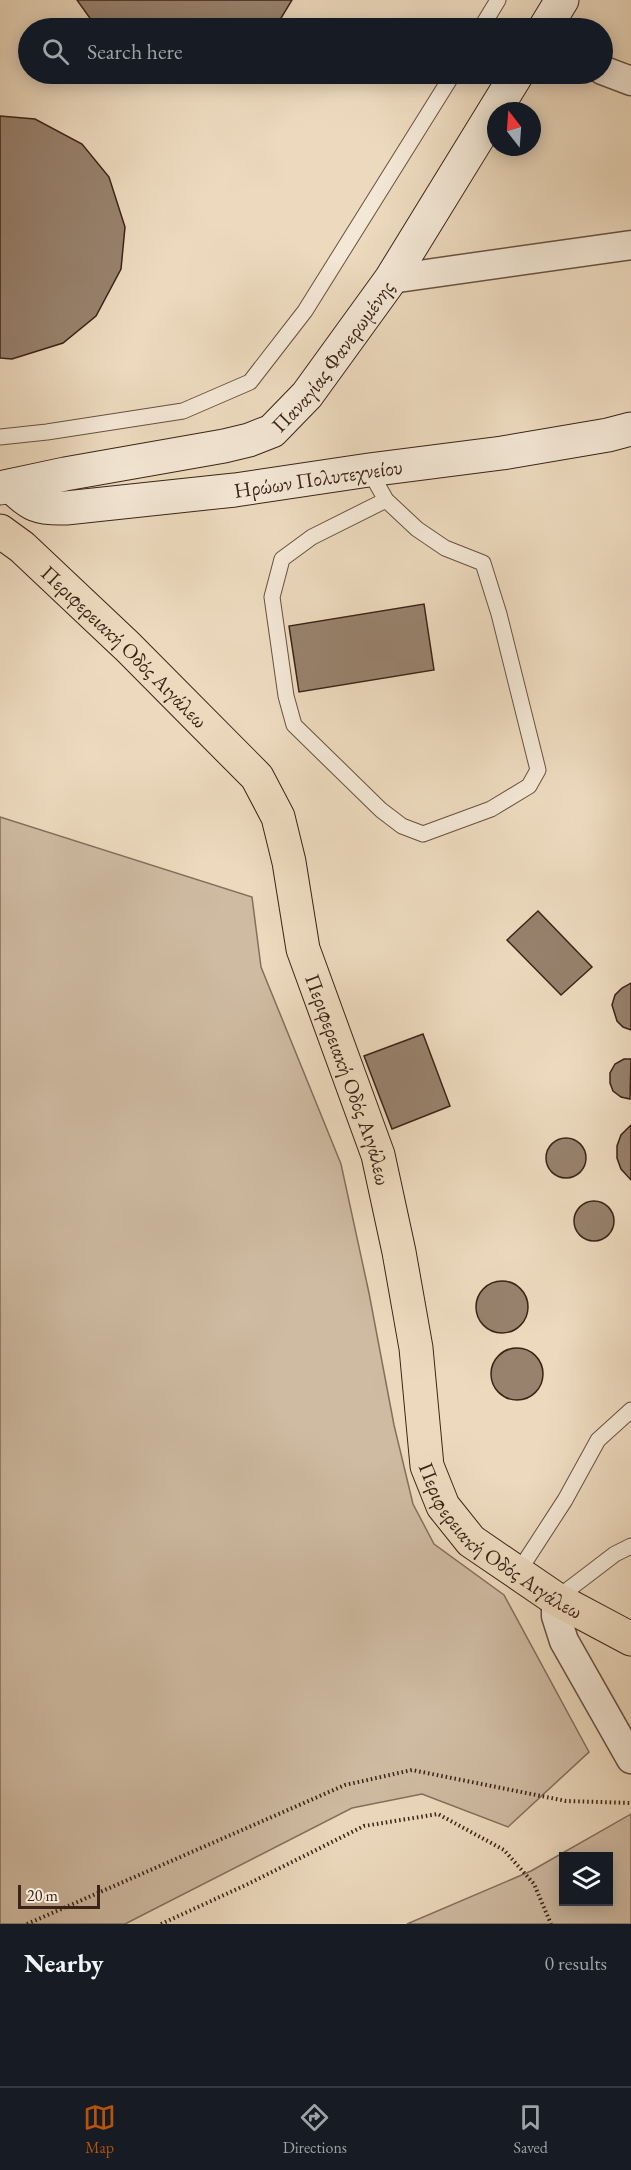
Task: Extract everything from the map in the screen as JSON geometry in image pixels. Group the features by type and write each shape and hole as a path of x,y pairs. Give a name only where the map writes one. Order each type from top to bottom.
{"highway":[{"name":"Περιφερειακή Οδός Αιγάλεω","path":"0,531 22,547 128,647 257,777 278,818 289,862 303,950 378,1155 399,1252 416,1348 428,1466 443,1506 471,1541 517,1574 556,1599 631,1639"}],"main road":[{"path":"550,18 562,0"},
{"name":"Παναγίας Φανερωμένης","path":"6,487 64,474 224,446 272,431 307,395 391,279 511,84"},
{"name":"Ηρώων Πολυτεχνείου","path":"6,487 27,502 37,506 66,508 236,490 502,453 631,429"}],"street":[{"path":"613,74 631,81"},
{"path":"391,279 631,245"},
{"path":"556,1599 556,1616 564,1641 631,1759"}],"lane":[{"path":"487,18 498,0"},
{"path":"0,437 183,411 250,382 305,311 447,84"},
{"path":"369,470 386,501 417,529 446,548 483,563 499,614 537,770 529,786 491,809 423,834 402,826 381,810 294,725 285,696 272,597 282,559 312,537 386,501"},
{"path":"517,1574 566,1500 598,1440 631,1410"},
{"path":"556,1599 615,1554 631,1546"}],"path":[{"path":"27,1924 345,1785 412,1770 566,1801 631,1803"},
{"path":"161,1924 248,1884 364,1826 438,1814 504,1850 534,1884 551,1924"}],"shaded area":[{"path":"0,817 252,897 261,967 341,1164 394,1425 413,1504 434,1544 504,1595 589,1752 508,1827 422,1794 352,1808 125,1924 0,1924"},
{"path":"631,1814 631,1924 407,1924 531,1871 559,1855 559,1906 613,1906 613,1852 564,1852"}],"building":[{"path":"77,0 292,0 281,18 90,18"},
{"path":"0,116 35,119 82,144 109,177 125,227 121,269 96,316 63,343 12,359 0,358"},
{"path":"424,604 434,670 299,692 289,626"},
{"path":"538,911 592,967 561,995 507,940"},
{"path":"631,983 631,1030 623,1027 617,1021 612,1005 615,995"},
{"path":"423,1034 450,1106 392,1129 364,1056"},
{"path":"624,1059 631,1059 630,1099 621,1097 613,1091 610,1083 610,1073 615,1064"},
{"path":"631,1125 631,1180 621,1169 617,1158 617,1146 621,1135"},
{"path":"566,1138 580,1144 586,1158 580,1172 566,1178 552,1172 546,1158 552,1144"},
{"path":"594,1201 608,1207 614,1221 608,1235 594,1241 580,1235 574,1221 580,1207"},
{"path":"502,1281 512,1283 520,1289 526,1297 528,1307 526,1317 520,1325 512,1331 502,1333 492,1331 484,1325 478,1317 476,1307 478,1297 484,1289 492,1283"},
{"path":"517,1348 527,1350 535,1356 541,1364 543,1374 541,1384 535,1392 527,1398 517,1400 507,1398 499,1392 493,1384 491,1374 493,1364 499,1356 507,1350"}]}
